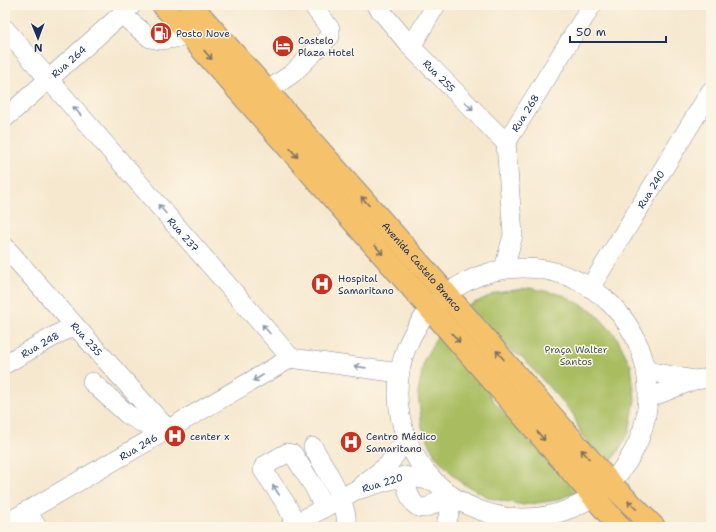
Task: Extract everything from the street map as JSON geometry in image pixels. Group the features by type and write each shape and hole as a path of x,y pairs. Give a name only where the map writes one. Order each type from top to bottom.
{"main road":[{"name":"Avenida Castelo Branco","path":"163,5 430,308 602,490 654,527"},
{"name":"Avenida Castelo Branco","path":"191,5 446,294 602,490 620,527"}],"street":[{"path":"268,91 293,73 330,36 330,29 313,5"},
{"name":"Rua 255","path":"376,5 411,47 506,143"},
{"path":"411,47 436,5"},
{"name":"Rua 268","path":"504,269 513,234 506,143 592,5"},
{"path":"126,10 150,38 160,40 190,36"},
{"name":"Rua 264","path":"5,118 126,10"},
{"name":"Rua 237","path":"5,29 292,358"},
{"name":"Rua 240","path":"590,288 711,91"},
{"name":"Rua 268","path":"513,234 531,268"},
{"name":"Rua 235","path":"5,247 165,427"},
{"path":"531,268 556,272 580,281 603,297 624,318 638,343 647,371 649,398 646,421 638,444 626,465 602,490 572,508 519,523 500,516 479,518 433,481 417,461 406,439 398,406 398,372 405,349 415,328 430,308 446,294 464,282 484,274 504,269 531,268"},
{"name":"Rua 248","path":"5,364 74,325"},
{"path":"292,358 398,372"},
{"name":"Rua 246","path":"5,524 165,427 292,358"},
{"path":"647,371 703,379"},
{"path":"649,398 703,379"},
{"path":"92,382 127,414 144,424 165,427"},
{"name":"Rua 220","path":"293,525 348,494 388,464 406,439"},
{"path":"313,447 348,494 346,527"},
{"path":"293,525 286,504 263,470 264,466 287,453 292,454 314,487 324,507"},
{"path":"404,476 408,496 416,505 424,508 451,495"},
{"name":"Rua 220","path":"348,494 404,476 433,481"},
{"path":"445,527 451,495"},
{"path":"27,511 37,527"}],"green space":[{"name":"Praça Walter Santos","path":"530,288 563,295 593,311 616,336 631,366 635,400 629,433 609,466 582,436 573,414 522,357 507,349 468,306 496,293"},
{"path":"441,329 482,377 492,399 531,443 553,459 580,490 557,500 523,505 490,498 460,482 436,457 422,427 418,393 424,360"}],"place":[{"name":"Posto Nove","path":"161,33"},
{"name":"Castelo Plaza Hotel","path":"283,46"},
{"name":"Hospital Samaritano","path":"322,284"},
{"name":"center x","path":"175,436"},
{"name":"Centro Médico Samaritano","path":"351,442"}]}
